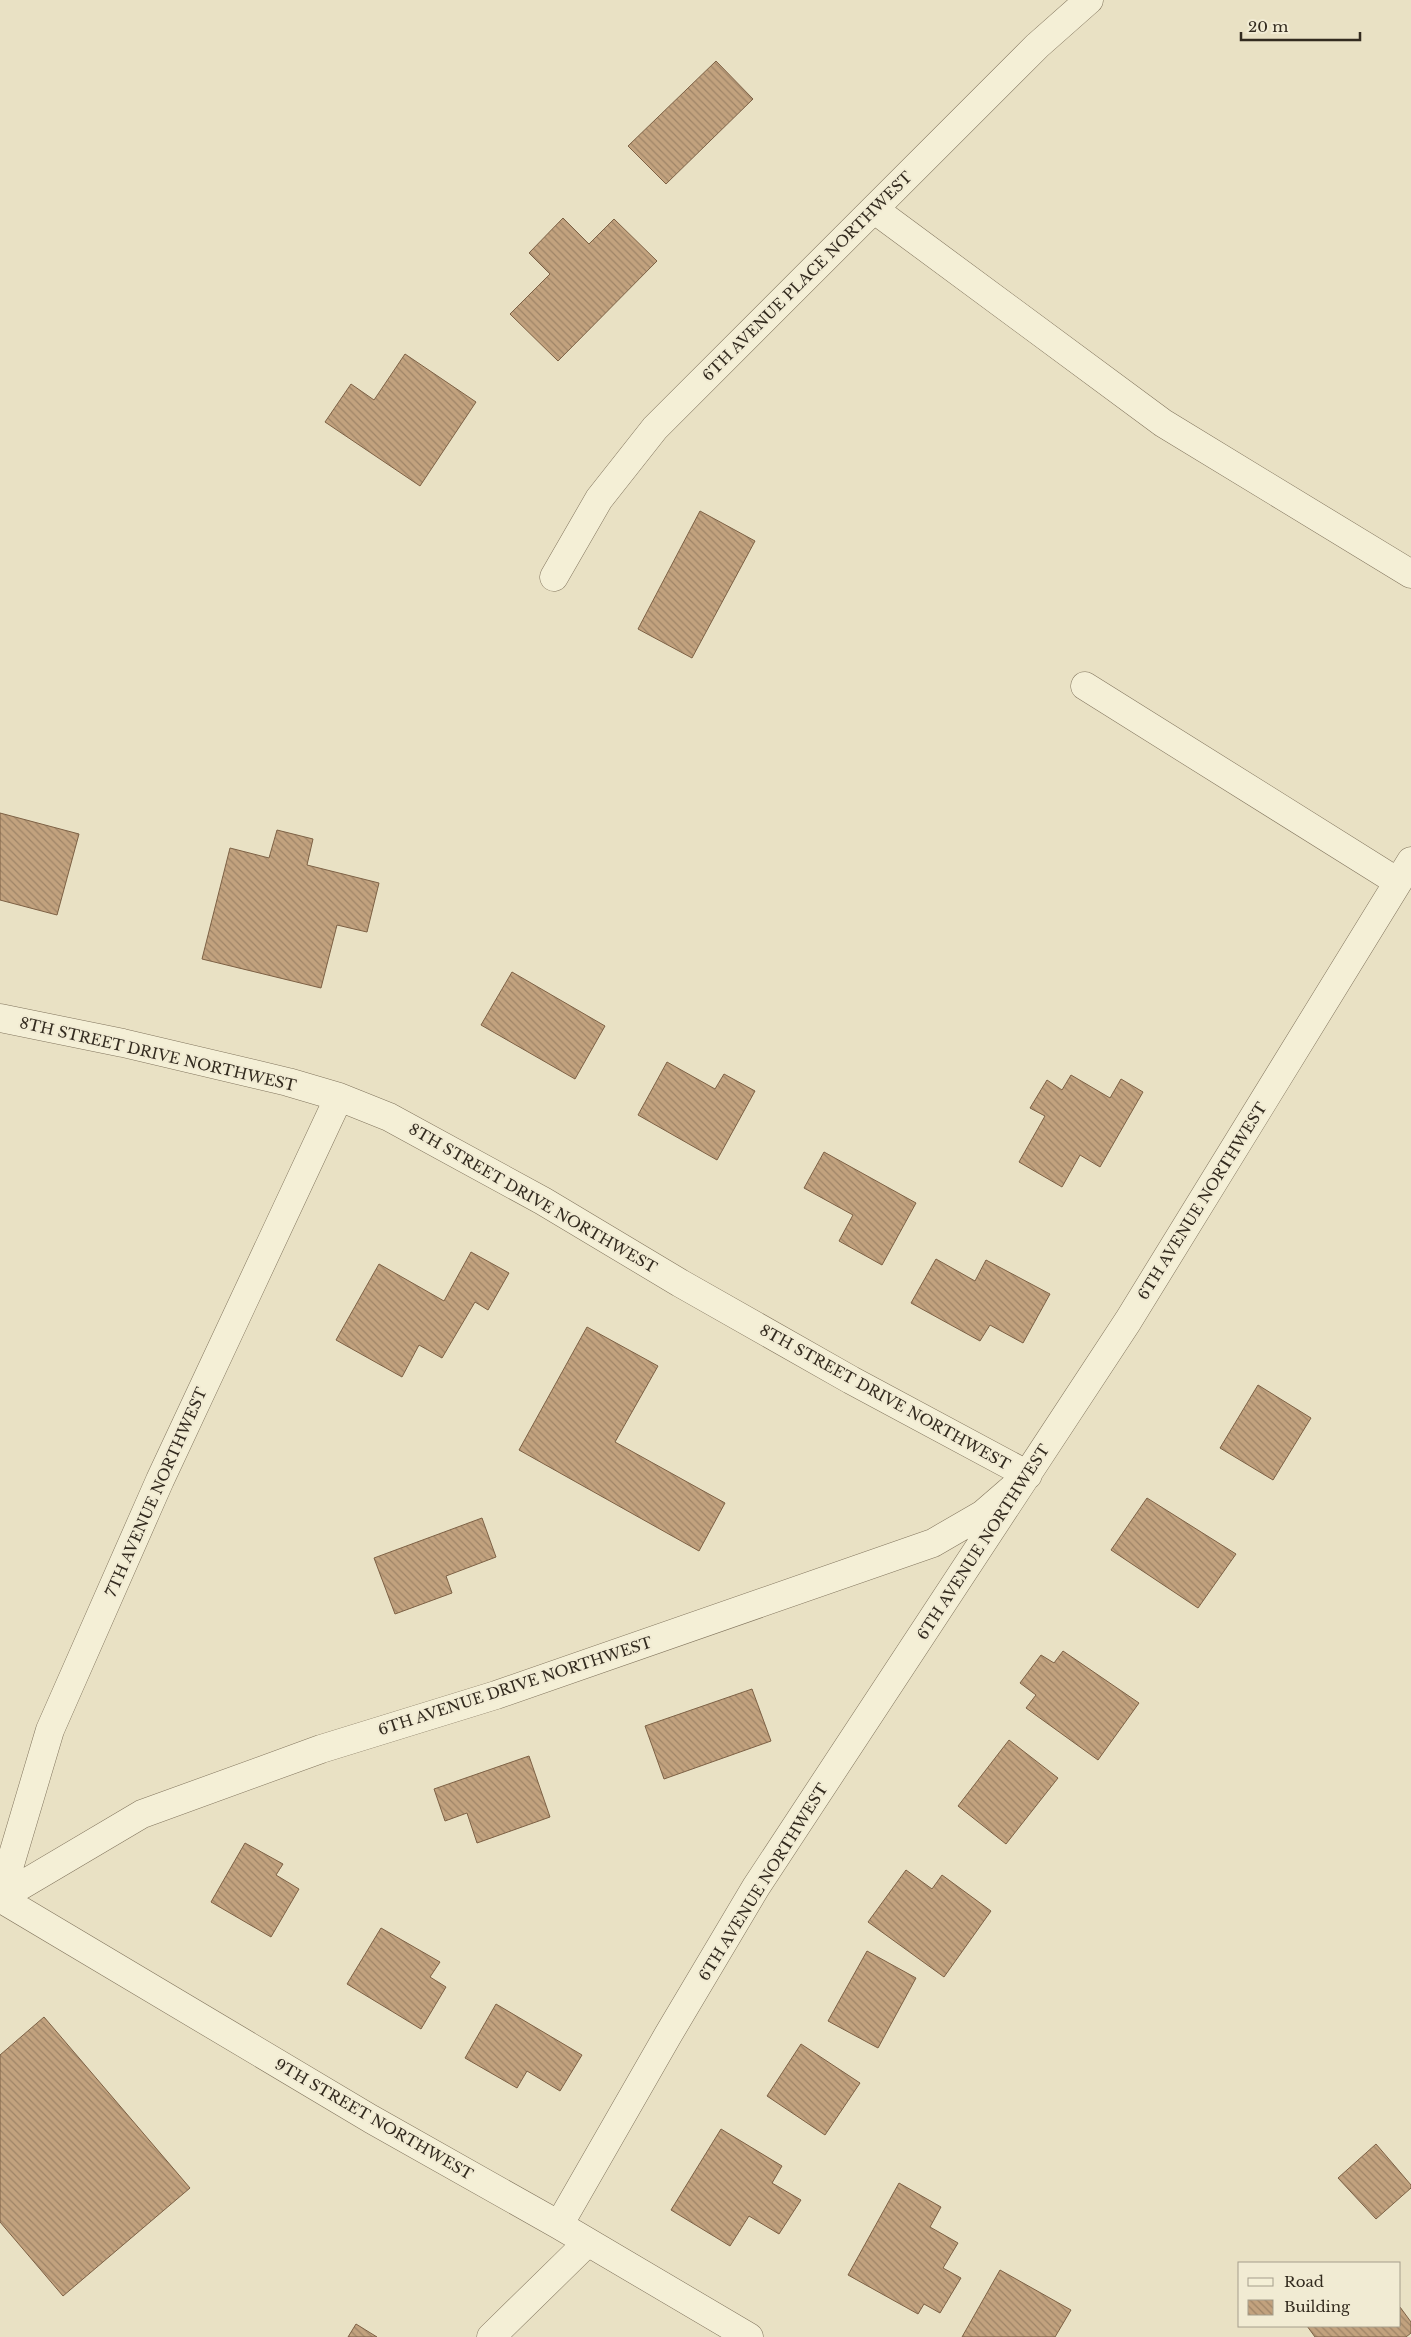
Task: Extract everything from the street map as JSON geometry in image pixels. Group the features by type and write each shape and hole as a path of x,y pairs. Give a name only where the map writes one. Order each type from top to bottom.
{"street":[{"name":"6TH AVENUE PLACE NORTHWEST","path":"554,577 599,499 655,428 1037,46 1089,0"},
{"path":"875,210 1163,423 1411,574"},
{"path":"1085,686 1405,871"},
{"name":"6TH AVENUE NORTHWEST","path":"559,2225 756,1887 1133,1313 1405,871"},
{"name":"8TH STREET DRIVE NORTHWEST","path":"0,1018 123,1043 288,1082 339,1097 389,1117 534,1196 680,1283 851,1380 1028,1475"},
{"name":"7TH AVENUE NORTHWEST","path":"0,1898 50,1730 160,1480 339,1097"},
{"name":"6TH AVENUE DRIVE NORTHWEST","path":"0,1898 142,1814 321,1749 496,1695 934,1542 983,1514 1028,1475"},
{"name":"9TH STREET NORTHWEST","path":"0,1898 372,2119 559,2225 748,2337"},
{"path":"491,2337 588,2242"}],"building":[{"path":"716,61 753,99 666,184 628,146"},
{"path":"563,218 589,244 614,219 657,261 558,361 510,314 550,274 529,253"},
{"path":"405,354 476,402 420,486 325,422 351,384 374,400"},
{"path":"700,511 755,541 692,658 638,629"},
{"path":"0,813 79,834 57,915 0,900"},
{"path":"277,830 313,839 307,865 379,883 367,932 337,925 321,988 202,959 230,848 269,858"},
{"path":"512,972 605,1026 575,1079 481,1025"},
{"path":"667,1062 715,1089 724,1074 755,1091 717,1160 638,1115"},
{"path":"1071,1075 1110,1098 1121,1079 1143,1092 1100,1167 1080,1155 1062,1187 1019,1162 1045,1116 1030,1108 1047,1080 1062,1090"},
{"path":"824,1152 916,1203 882,1265 839,1241 853,1215 804,1188"},
{"path":"471,1252 509,1273 488,1310 475,1302 442,1358 419,1345 402,1377 336,1340 379,1264 444,1301"},
{"path":"936,1259 975,1281 986,1260 1050,1294 1023,1343 990,1325 980,1341 911,1303"},
{"path":"587,1327 658,1366 615,1442 725,1503 699,1551 519,1450"},
{"path":"1258,1385 1311,1418 1273,1480 1220,1448"},
{"path":"1147,1498 1236,1554 1198,1608 1111,1550"},
{"path":"482,1518 496,1557 446,1576 452,1593 395,1614 374,1558"},
{"path":"1063,1651 1139,1703 1098,1760 1026,1708 1036,1695 1020,1683 1041,1655 1054,1663"},
{"path":"752,1689 771,1741 664,1779 645,1726"},
{"path":"1009,1740 1058,1778 1006,1844 958,1806"},
{"path":"529,1756 550,1817 477,1843 467,1813 445,1821 434,1789"},
{"path":"245,1843 283,1864 276,1875 299,1889 271,1937 211,1902"},
{"path":"906,1870 932,1889 942,1875 991,1911 944,1977 868,1922"},
{"path":"381,1928 440,1962 430,1977 446,1987 421,2029 347,1984"},
{"path":"867,1951 916,1978 878,2048 828,2021"},
{"path":"496,2004 582,2055 560,2091 527,2071 517,2088 465,2058"},
{"path":"44,2017 190,2188 63,2296 0,2222 0,2055"},
{"path":"801,2044 860,2083 825,2135 767,2096"},
{"path":"721,2129 782,2166 772,2183 801,2200 779,2234 749,2216 730,2246 671,2210"},
{"path":"1376,2144 1411,2185 1411,2188 1376,2219 1338,2178"},
{"path":"899,2183 941,2207 930,2227 958,2243 943,2268 961,2278 940,2313 924,2304 918,2314 848,2275"},
{"path":"1000,2270 1071,2310 1055,2337 962,2337"},
{"path":"1401,2308 1411,2322 1411,2333 1406,2337 1315,2337 1308,2327 1401,2327"},
{"path":"356,2324 377,2337 348,2337"}]}
